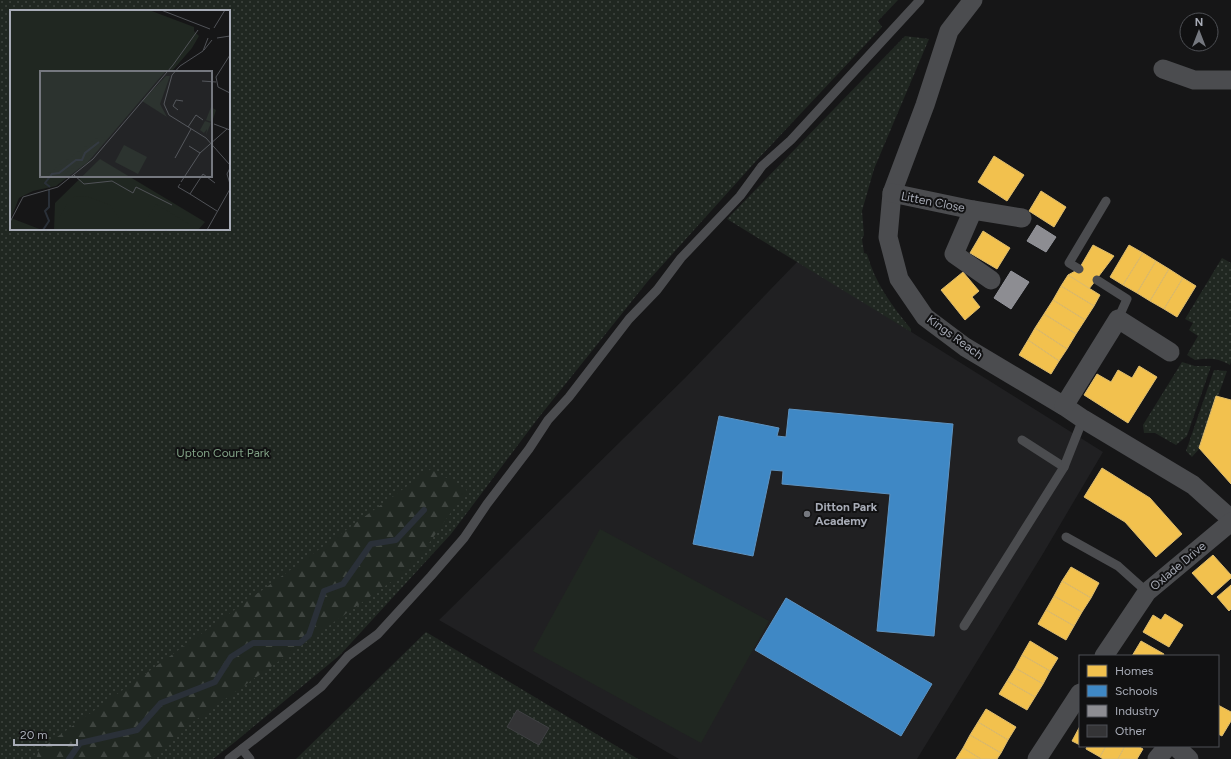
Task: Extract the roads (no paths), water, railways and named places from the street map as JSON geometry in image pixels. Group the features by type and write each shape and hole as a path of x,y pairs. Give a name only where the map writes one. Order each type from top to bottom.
{"street":[{"name":"Kings Reach","path":"973,0 948,31 925,105 892,194 888,237 899,279 925,317 965,347 1193,485 1231,519"},
{"path":"1163,69 1194,80 1231,80"},
{"name":"Litten Close","path":"892,194 1022,218"},
{"name":"Litten Close","path":"973,210 954,254 991,280"},
{"path":"1064,406 1118,319 1170,352"},
{"name":"Oxlade Drive","path":"1105,655 1146,592 1231,522"},
{"path":"1037,759 1079,695"},
{"path":"1157,759 1167,747"},
{"path":"1176,747 1189,759"}],"lane":[{"path":"229,759 321,687 348,656 378,634 431,576 464,538 486,504 529,449 548,420 569,397 629,319 657,290 681,258 740,196 762,166 791,140 920,0"},
{"path":"1079,269 1070,263 1106,200"},
{"path":"1097,280 1127,299 1118,319"},
{"path":"964,626 1064,467 1083,419"},
{"path":"1022,440 1064,467"},
{"path":"1066,537 1118,566 1146,592"},
{"path":"242,749 250,759"}],"waterway":[{"path":"69,759 80,743 137,730 161,703 215,682 231,657 253,643 300,643 309,635 324,591 343,584 371,544 396,540 424,510"}],"place":[{"name":"Ditton Park Academy","path":"807,514"}],"park label":[{"name":"Upton Court Park","path":"223,453"}]}
